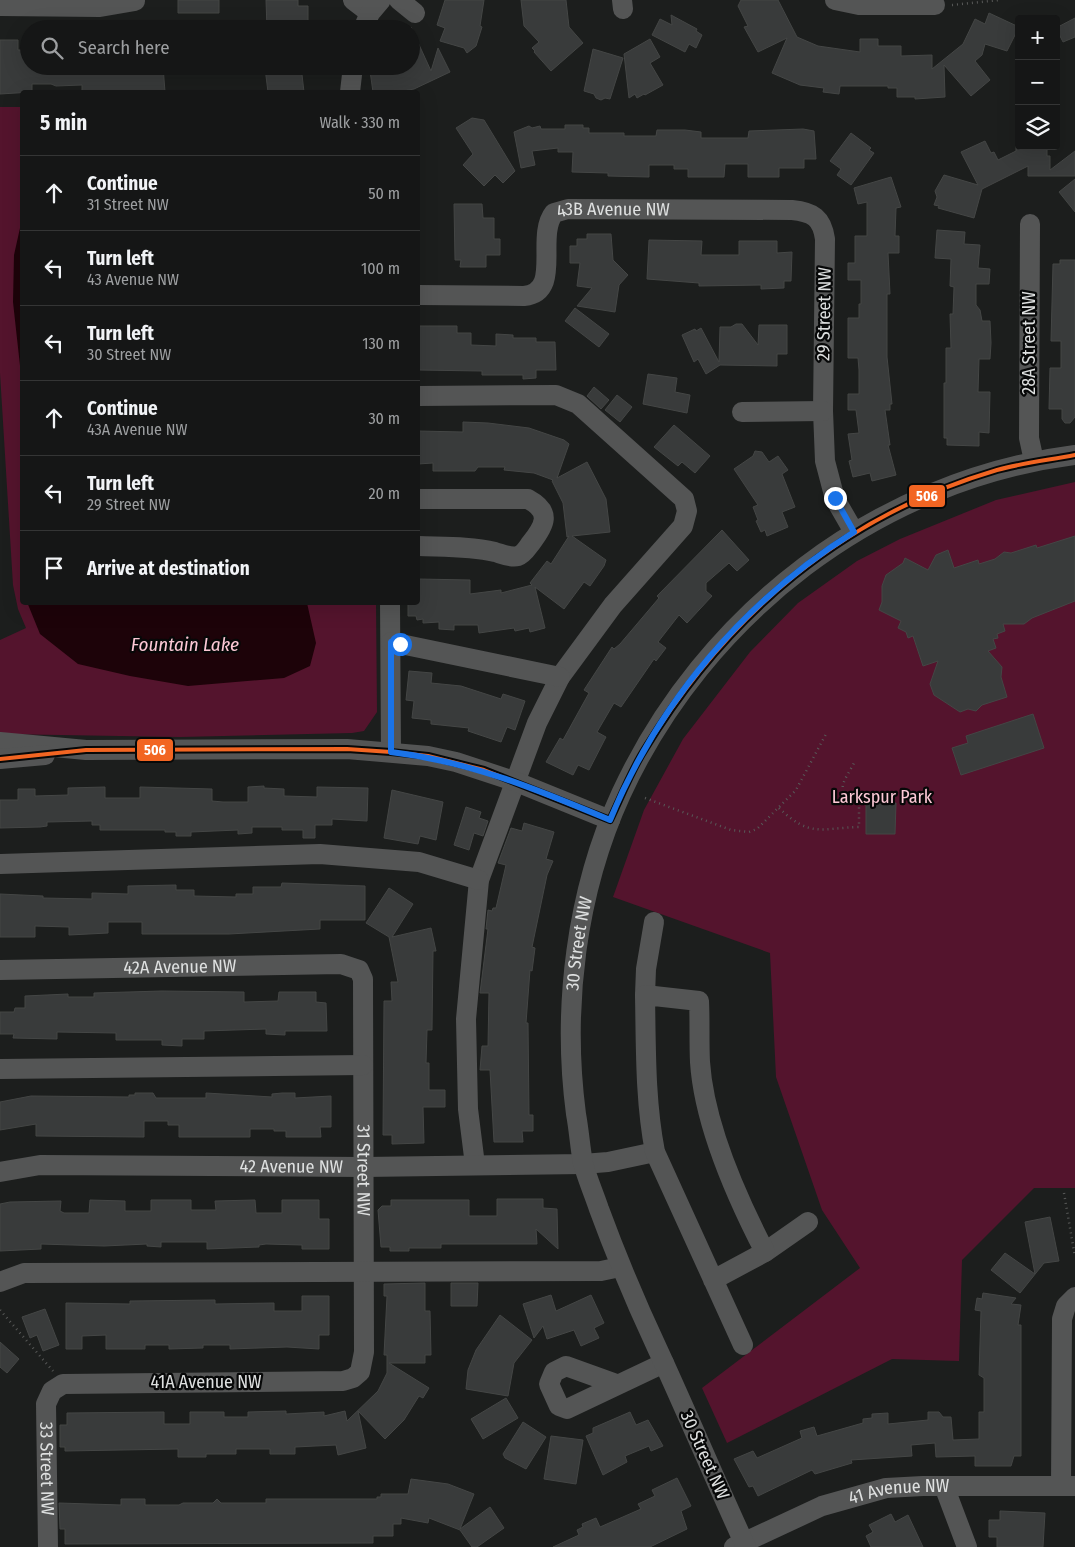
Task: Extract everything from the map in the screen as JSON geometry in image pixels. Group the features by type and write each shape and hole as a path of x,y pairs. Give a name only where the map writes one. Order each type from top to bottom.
{"street":[{"path":"353,0 371,14"},
{"path":"399,0 415,13"},
{"path":"0,6 100,6 135,1"},
{"path":"838,1 859,5 935,5"},
{"path":"350,90 351,75"},
{"name":"43B Avenue NW","path":"420,295 524,296 539,291 545,283 546,227 554,213 568,209 792,210 812,213 818,218"},
{"name":"29 Street NW","path":"818,218 825,239 823,411 828,479 838,505 854,532"},
{"name":"28A Street NW","path":"1030,224 1029,438 1034,462"},
{"path":"420,396 556,395 578,404 684,499 687,512 684,526 613,605 560,677 537,723 514,780 479,880 470,954 466,1019 468,1109 476,1165"},
{"path":"742,412 823,411"},
{"name":"30 Street NW","path":"741,1545 664,1363 620,1267 583,1164 571,1074 571,1007 584,910 602,840 634,770 677,699 728,634 792,575 854,532 905,505 944,488 1034,462 1075,455"},
{"path":"420,499 528,499 542,510 544,516 544,523 540,532 523,553 516,556 470,548 420,546"},
{"path":"390,605 391,752"},
{"path":"391,642 560,677"},
{"path":"0,742 86,750 346,749 391,752 456,762 514,780 610,820"},
{"path":"0,759 86,750"},
{"path":"0,864 320,854 419,862 479,880"},
{"path":"654,922 646,969 645,995 646,1065 650,1125 655,1152 742,1345"},
{"name":"42A Avenue NW","path":"0,970 341,964 359,970"},
{"name":"31 Street NW","path":"359,970 363,979 364,1167 364,1352 360,1372"},
{"path":"645,995 699,1001 700,1062 707,1106 746,1215 765,1252"},
{"path":"0,1069 363,1065"},
{"name":"42 Avenue NW","path":"0,1172 40,1165 364,1167 583,1164 608,1162 655,1152"},
{"path":"713,1280 765,1252 808,1222"},
{"path":"0,1282 24,1273 601,1272 620,1267"},
{"path":"1068,1486 1062,1319 1063,1313 1073,1299"},
{"path":"616,1384 664,1363"},
{"name":"41A Avenue NW","path":"58,1388 342,1381 353,1378 360,1372"},
{"name":"33 Street NW","path":"48,1547 46,1404 58,1388"},
{"path":"944,1486 967,1547"},
{"name":"41 Avenue NW","path":"741,1545 822,1506 864,1493 904,1487 1068,1486"}],"path":[{"path":"935,5 965,5 1000,0"},
{"path":"645,798 737,832 757,829 796,790 826,734"},
{"path":"779,808 792,820 816,831 859,827 859,803 846,794 843,785 844,777 854,763"},
{"path":"1064,1193 1075,1257"},
{"path":"0,1310 58,1388"}],"green space":[{"path":"0,107 20,107 20,605 376,605 377,712 364,731 352,733 180,737 0,734 0,640 26,628 18,609 13,585 0,373"},
{"name":"Larkspur Park","path":"1075,482 1075,1188 1034,1188 962,1260 959,1361 892,1359 727,1443 702,1388 860,1268 822,1210 776,1077 770,953 613,897 644,810 683,739 750,652 798,603 857,561 900,539 996,500"}],"water":[{"path":"20,228 20,366 13,302 14,255"},
{"name":"Fountain Lake","path":"28,605 307,605 316,643 310,666 284,678 188,686 130,676 78,664 40,634"}],"building":[{"path":"178,0 219,0 219,13 178,13"},
{"path":"266,0 298,0 298,6 308,6 308,20 267,20"},
{"path":"445,0 484,0 480,26 482,27 476,46 467,53 464,48 440,41 445,28 437,25"},
{"path":"521,0 566,0 569,27 583,43 551,71 532,48 539,42 524,26"},
{"path":"741,0 778,0 797,37 818,46 860,52 860,39 878,39 878,46 901,46 901,56 932,55 932,69 963,44 975,19 985,24 989,13 1015,25 1015,35 1007,51 985,44 982,55 975,61 990,80 971,96 944,65 945,97 915,99 915,97 897,97 897,88 888,88 888,86 840,86 839,94 823,92 824,88 800,85 772,73 787,38 758,52 744,27 748,26 738,6"},
{"path":"671,15 697,29 696,31 702,35 696,48 689,44 685,52 652,35 660,19 672,25"},
{"path":"1075,18 1075,37 1063,42 1060,36 1060,26"},
{"path":"650,39 660,57 650,63 663,85 645,95 637,98 635,94 629,98 624,54"},
{"path":"0,40 18,40 20,75 164,75 165,90 82,90 82,85 56,86 51,84 32,84 32,90 0,94"},
{"path":"420,47 431,71 438,48 450,72 414,89 373,90 371,75 420,75"},
{"path":"593,49 623,58 610,99 605,98 601,100 596,98 594,94 584,91"},
{"path":"266,75 302,75 304,90 268,90"},
{"path":"472,118 484,120 515,171 503,183 495,175 484,186 463,165 473,154 456,128"},
{"path":"565,125 583,125 583,128 589,128 589,133 624,133 624,136 656,136 657,130 685,130 701,132 701,138 748,138 749,131 803,129 814,131 816,159 804,159 804,168 779,168 779,177 748,177 748,164 725,164 724,177 688,177 688,169 674,169 674,165 649,165 649,177 608,176 608,173 572,172 573,152 558,152 558,148 532,151 535,165 521,168 514,132 529,126 532,128 540,126 541,129 565,129"},
{"path":"851,133 871,148 869,150 874,153 851,185 837,175 841,169 830,161"},
{"path":"985,141 991,153 994,152 998,160 1016,150 1047,150 1047,156 1050,156 1050,170 1075,151 1075,176 1028,176 1028,166 982,189 974,218 938,208 939,206 934,205 937,197 935,191 944,175 978,185 961,152"},
{"path":"891,177 901,207 896,208 895,236 899,236 899,253 888,253 890,294 887,294 887,357 892,404 890,404 890,410 885,410 890,445 888,445 896,475 872,481 870,473 853,477 849,461 852,460 848,434 859,433 856,410 848,410 848,394 859,394 859,370 858,358 848,358 848,318 859,318 861,280 848,280 848,263 855,263 855,236 867,236 867,202 858,204 854,188"},
{"path":"1075,179 1075,212 1059,192"},
{"path":"454,204 482,204 483,218 494,218 494,239 500,239 500,255 486,255 486,267 460,267 461,260 455,260"},
{"path":"937,230 965,232 964,244 980,245 978,268 990,269 989,284 976,284 976,305 980,310 982,321 990,321 991,343 990,359 979,359 978,392 990,392 989,433 979,432 979,446 947,445 947,438 944,438 946,348 951,348 950,314 953,314 954,287 950,286 951,259 935,258"},
{"path":"587,234 611,234 613,260 628,275 619,285 615,312 577,306 592,288 577,286 580,263 570,263 570,246 577,246 577,239 587,239"},
{"path":"649,240 702,241 701,255 739,255 739,241 777,241 777,253 792,252 791,281 784,281 784,288 761,289 761,285 699,286 699,283 647,279"},
{"path":"1060,260 1075,260 1075,417 1070,423 1065,423 1062,419 1062,409 1049,409 1050,368 1061,368 1061,341 1051,341 1053,264 1060,264"},
{"path":"575,308 609,334 599,347 565,321"},
{"path":"736,324 742,324 758,345 759,325 787,325 787,354 777,354 777,366 720,365 706,374 698,359 694,362 682,335 701,328 719,362 720,327 731,327"},
{"path":"420,326 457,326 457,333 471,333 471,345 496,346 496,334 513,335 513,338 536,338 536,342 555,342 556,370 536,370 536,378 523,379 523,375 482,375 482,371 420,370"},
{"path":"648,374 677,378 675,392 690,395 687,413 643,404"},
{"path":"594,387 609,400 601,409 587,396"},
{"path":"617,395 632,407 620,422 605,410"},
{"path":"463,422 488,423 529,428 564,440 569,444 557,478 587,462 606,499 610,532 572,536 606,560 604,566 590,586 584,582 564,609 535,587 545,628 530,632 529,628 515,631 514,628 479,633 478,625 454,625 454,630 439,629 439,622 423,623 423,619 417,620 416,616 408,616 408,605 420,605 420,579 470,580 470,594 501,590 501,593 532,585 530,583 547,561 551,564 569,536 567,537 563,503 553,480 534,473 504,470 505,467 478,467 475,471 433,471 433,463 420,464 420,431 463,432"},
{"path":"674,425 710,456 695,473 682,462 678,466 654,447"},
{"path":"755,451 762,452 769,462 778,456 788,470 782,474 795,507 782,512 788,527 767,536 765,530 761,532 756,521 758,520 753,507 758,505 734,469 753,456"},
{"path":"722,530 749,560 737,571 729,563 706,583 706,591 712,596 687,623 679,615 658,642 666,648 656,661 654,659 621,707 614,703 597,732 606,737 589,770 578,765 573,775 546,762 560,738 563,740 589,693 584,690 612,647 614,649 620,644 659,598 657,596"},
{"path":"1075,536 1075,601 1032,618 1024,624 1003,624 1005,631 997,634 998,638 993,639 996,648 988,651 1002,667 1001,677 1007,697 982,705 976,711 968,709 960,712 934,695 930,684 938,661 923,666 913,636 908,638 906,632 898,628 901,621 879,610 882,602 882,586 886,575 903,563 905,558 928,570 936,555 948,550 954,568 978,560 979,564 995,559 1004,552 1011,553 1036,545 1037,548"},
{"path":"409,671 432,673 431,683 461,686 501,699 503,694 525,701 515,730 507,727 501,742 468,731 469,728 431,724 431,720 412,718 414,701 406,700"},
{"path":"1033,714 1044,748 961,775 952,748 968,743 966,736"},
{"path":"264,786 264,788 284,789 284,796 317,797 317,787 368,788 367,821 332,819 332,825 315,825 315,838 303,838 303,830 282,830 282,827 252,827 252,833 238,834 238,830 191,832 191,836 176,836 176,832 165,832 165,830 100,830 100,825 92,825 92,821 47,822 47,826 40,827 0,828 0,800 18,800 18,789 35,789 35,796 68,795 68,788 105,787 105,798 140,798 140,787 212,789 212,801 248,802 248,787"},
{"path":"392,790 443,802 436,840 420,836 418,844 384,838"},
{"path":"866,803 896,803 895,834 866,834"},
{"path":"466,807 481,812 479,818 488,821 483,836 474,833 469,850 454,845"},
{"path":"524,823 554,832 546,859 553,861 547,875 532,947 535,948 532,971 530,970 526,1023 528,1023 529,1115 533,1115 533,1131 522,1131 523,1142 494,1142 490,1070 480,1070 482,1046 488,1046 489,993 480,993 488,929 486,929 488,910 492,911 493,908 496,908 506,865 498,863 511,828 522,831"},
{"path":"282,883 365,886 365,920 320,920 320,929 229,934 142,934 142,922 108,922 108,933 69,935 69,927 35,926 35,937 0,937 0,894 43,896 43,898 92,899 92,893 128,894 128,886 176,885 176,890 194,890 194,896 236,897 236,894 253,894 253,887 281,887"},
{"path":"389,888 413,904 392,937 431,928 436,951 433,951 432,1030 427,1030 426,1063 429,1063 429,1090 445,1090 445,1107 423,1107 424,1143 392,1144 392,1135 383,1135 384,1001 392,1001 391,982 398,982 389,937 366,923"},
{"path":"162,991 244,992 244,1002 278,1001 279,992 316,992 316,1002 326,1003 327,1031 285,1031 285,1035 266,1034 266,1029 204,1031 204,1039 182,1039 182,1046 162,1045 162,1040 116,1040 116,1033 57,1032 57,1039 13,1038 14,1034 0,1034 0,1012 14,1012 15,1008 25,1008 25,996 68,994 68,997 94,997 94,993"},
{"path":"135,1093 153,1093 156,1098 206,1098 206,1093 272,1097 272,1094 295,1093 295,1098 331,1096 331,1127 320,1127 321,1137 286,1137 286,1131 250,1129 250,1137 179,1137 179,1125 168,1125 168,1121 144,1121 144,1137 36,1136 36,1124 0,1130 0,1102 31,1096 129,1097 129,1095 135,1095"},
{"path":"497,1199 543,1199 543,1208 557,1209 558,1249 536,1229 537,1244 441,1244 441,1248 409,1248 409,1251 390,1251 390,1247 381,1247 378,1210 382,1206 391,1206 391,1200 469,1200 469,1216 497,1216"},
{"path":"90,1200 125,1201 125,1211 151,1211 151,1200 191,1200 191,1210 216,1210 215,1201 255,1200 256,1213 282,1213 282,1200 319,1200 319,1219 329,1219 329,1249 302,1249 302,1245 266,1244 259,1245 259,1247 207,1249 207,1242 161,1242 161,1247 147,1246 147,1244 104,1246 41,1244 41,1249 0,1251 0,1204 10,1202 61,1201 60,1211 64,1213 89,1213"},
{"path":"1050,1217 1059,1261 1044,1263 1020,1293 991,1270 1005,1253 1035,1274 1025,1222"},
{"path":"425,1283 425,1311 430,1311 431,1355 425,1355 425,1363 389,1363 429,1388 423,1398 419,1396 404,1420 385,1439 358,1411 366,1448 338,1455 336,1445 295,1447 295,1454 270,1454 270,1449 236,1449 236,1454 206,1454 206,1457 178,1457 178,1449 65,1451 65,1447 60,1447 60,1425 67,1425 67,1413 164,1412 164,1424 190,1424 190,1412 224,1412 224,1417 248,1417 248,1412 286,1411 286,1414 324,1412 324,1416 345,1411 347,1421 378,1391 387,1373 387,1355 384,1355 387,1296 384,1296 384,1284"},
{"path":"451,1283 478,1283 477,1306 451,1306"},
{"path":"983,1293 1016,1298 1011,1304 1021,1305 1018,1325 1021,1325 1021,1456 1014,1456 1011,1466 975,1466 975,1456 936,1457 935,1443 911,1445 912,1456 851,1460 852,1463 815,1474 812,1470 758,1496 753,1486 749,1487 734,1459 753,1451 757,1458 802,1438 800,1431 814,1427 817,1436 863,1423 863,1419 872,1418 872,1414 888,1413 888,1424 928,1420 928,1412 939,1412 943,1417 951,1417 953,1440 979,1439 979,1412 984,1412 984,1378 979,1375 981,1311 975,1310 977,1298 982,1299"},
{"path":"551,1295 556,1311 591,1295 604,1323 594,1328 599,1338 581,1346 574,1330 547,1339 543,1326 534,1338 523,1304"},
{"path":"302,1296 329,1296 329,1335 319,1335 319,1349 287,1347 230,1349 230,1345 203,1345 203,1348 169,1349 169,1345 145,1345 145,1349 106,1349 106,1335 82,1336 82,1349 66,1349 66,1303 130,1304 130,1301 215,1300 215,1304 274,1303 274,1311 302,1311"},
{"path":"45,1309 59,1345 43,1351 37,1335 30,1338 22,1317"},
{"path":"500,1315 532,1340 514,1363 508,1396 466,1389 468,1370 476,1350"},
{"path":"0,1342 19,1359 7,1373 0,1367"},
{"path":"506,1398 518,1418 483,1439 471,1419"},
{"path":"630,1412 636,1425 648,1420 663,1446 651,1451 649,1446 625,1456 627,1462 603,1475 586,1436 593,1433 593,1428"},
{"path":"523,1422 546,1437 526,1469 505,1458 503,1454"},
{"path":"551,1436 583,1440 576,1484 544,1479"},
{"path":"677,1478 691,1506 681,1511 687,1529 650,1547 553,1547 579,1535 577,1530 583,1527 582,1524 596,1518 600,1527 641,1509 638,1504 655,1496 652,1490"},
{"path":"411,1479 448,1484 474,1494 460,1529 490,1507 504,1528 477,1547 472,1547 460,1530 429,1518 428,1523 401,1518 401,1524 393,1524 393,1536 373,1536 373,1543 65,1544 65,1529 60,1529 59,1503 121,1505 121,1499 145,1499 145,1505 179,1505 183,1503 213,1503 217,1499 221,1503 266,1503 266,1499 377,1499 377,1497 381,1497 381,1494 408,1494"},
{"path":"1000,1511 1045,1513 1043,1547 997,1547 997,1537 989,1537 989,1520 1000,1520"},
{"path":"891,1514 895,1522 908,1515 923,1547 871,1547 866,1536 873,1532 869,1525"}],"transit line":[{"name":"506","path":"610,820 640,757 677,700 713,655 752,613 794,576 840,542 889,514 941,489 997,470 1075,455"},
{"name":"506","path":"0,759 86,750 347,749 391,752 428,756 484,770 610,820"}],"route":[{"path":"400,644 391,642 391,752 428,756 484,770 514,780 610,820 622,792 658,728 677,699 728,634 767,596 792,575 834,544 854,532 835,498"}]}
